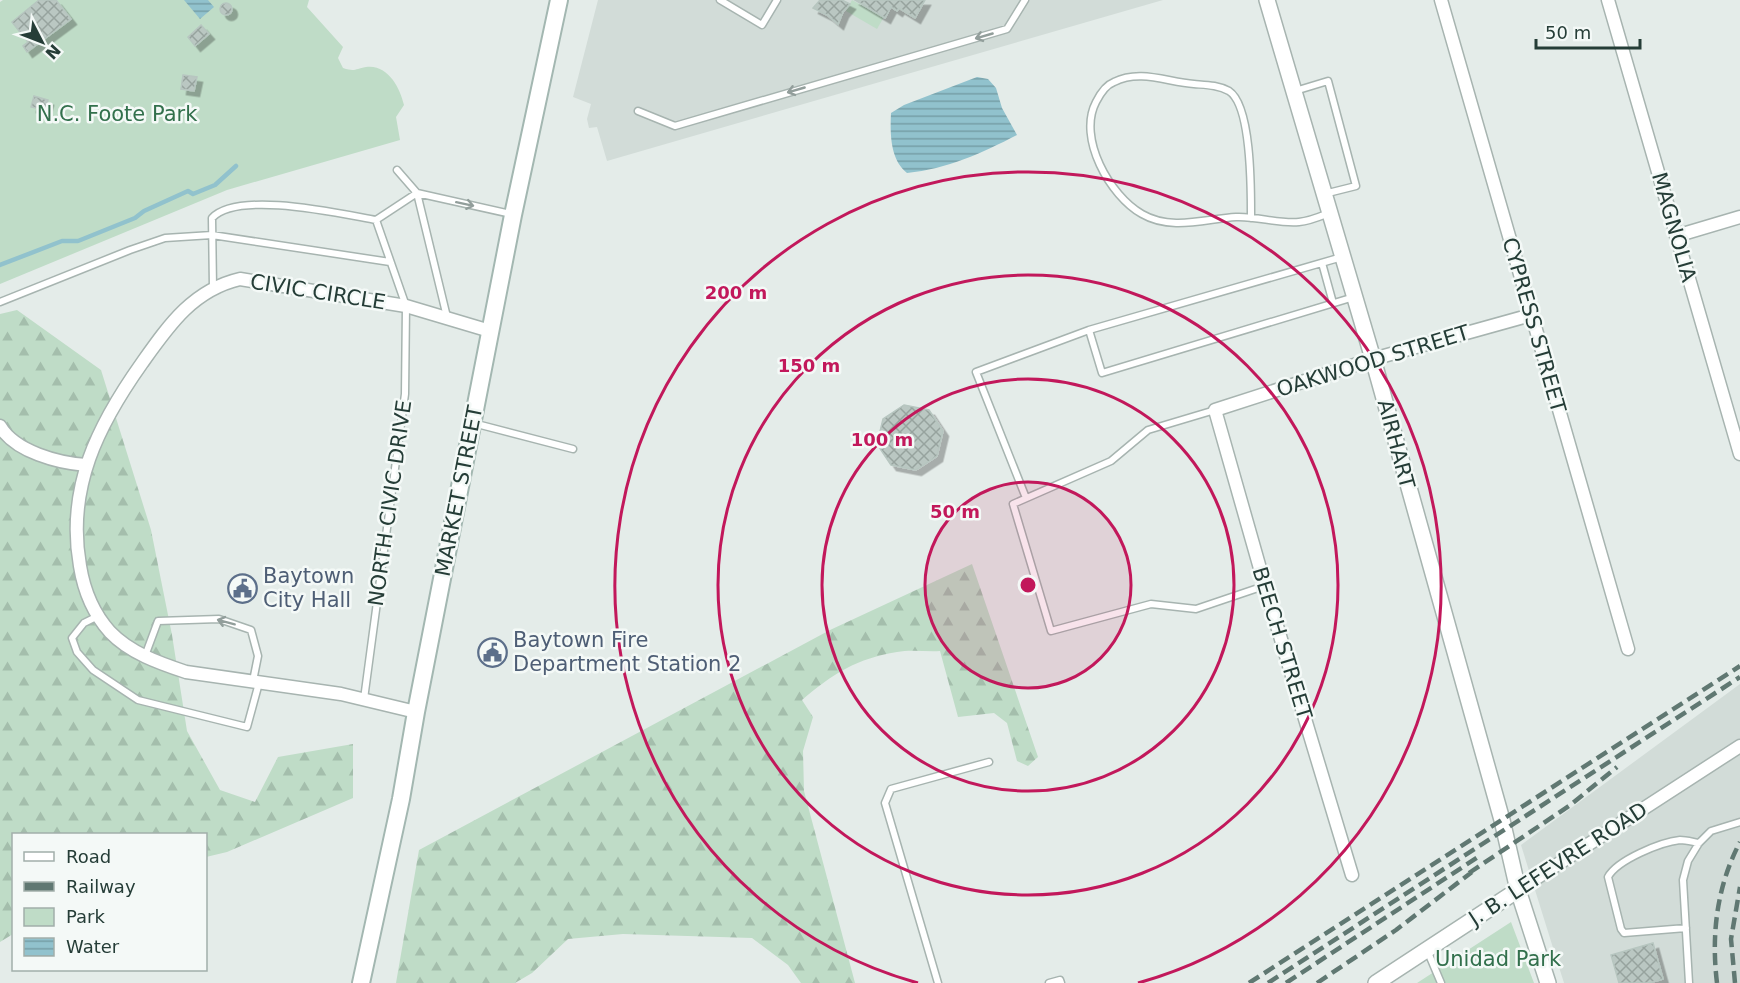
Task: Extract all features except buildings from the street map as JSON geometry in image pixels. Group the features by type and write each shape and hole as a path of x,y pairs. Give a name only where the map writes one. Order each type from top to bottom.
{"main road":[{"name":"MARKET STREET","path":"361,983 401,799 513,214 559,0"}],"street":[{"name":"AIRHART","path":"1267,0 1373,360 1502,820 1518,890 1548,983"},
{"name":"CYPRESS STREET","path":"1441,0 1628,649"},
{"name":"MAGNOLIA","path":"1608,0 1740,454"},
{"path":"1676,236 1740,217"},
{"name":"CIVIC CIRCLE","path":"416,712 341,694 186,672 145,656 128,646 111,633 88,599 82,579 76,533 79,492 86,465 111,412 156,343 203,293 222,283 240,279 406,306 490,331"},
{"name":"OAKWOOD STREET","path":"1215,410 1373,360 1531,315"},
{"name":"BEECH STREET","path":"1215,410 1352,875"},
{"path":"0,426 11,439 44,457 86,465"},
{"name":"J. B. LEFEVRE ROAD","path":"1376,983 1740,746"}],"lane":[{"path":"720,0 762,25 777,0"},
{"path":"638,111 675,126 1007,29 1025,0"},
{"path":"1251,218 1251,181 1242,113 1237,99 1229,91 1213,85 1191,84 1160,77 1132,76 1112,82 1101,93 1094,107 1091,123 1091,138 1099,162 1112,186 1126,204 1144,215 1161,222 1183,223 1236,217 1297,222 1330,213"},
{"path":"1294,92 1328,81 1356,186 1324,194"},
{"path":"397,170 417,193 447,318"},
{"path":"213,288 212,218 217,213 247,205 282,204 376,219 417,193 513,214"},
{"path":"376,219 406,306"},
{"path":"0,302 165,238 212,235 390,262"},
{"path":"1026,498 976,372 1089,330 1343,256"},
{"path":"1322,262 1333,303"},
{"path":"1089,330 1102,373 1354,297"},
{"name":"NORTH CIVIC DRIVE","path":"364,700 405,394 406,306"},
{"path":"1215,410 1148,430 1111,461 1013,504 1051,631 1151,604 1196,609 1265,586"},
{"path":"472,423 573,449"},
{"path":"98,616 84,623 72,638 76,652 93,670 138,700 247,727 256,682 258,656 251,630 219,619 158,621 145,656"},
{"path":"938,983 885,803 891,789 989,762"},
{"path":"1689,983 1683,880 1688,861 1699,843 1712,831 1740,822"},
{"path":"1686,928 1624,933 1608,877 1611,871 1644,851 1677,841 1699,843"},
{"path":"1427,950 1441,983"},
{"path":"1049,983 1060,980 1061,983"}],"shaded area":[{"path":"598,0 1163,0 607,161 597,127 589,128 587,119 591,104 573,97"},
{"path":"1740,684 1740,983 1564,983 1521,845"}],"green space":[{"name":"N.C. Foote Park","path":"3,0 309,0 307,7 343,47 338,58 343,68 353,70 374,67 381,69 392,78 404,105 396,117 400,140 227,190 0,284 0,2"},
{"path":"852,0 884,17 877,29 846,11"},
{"path":"17,310 101,370 151,530 172,635 187,731 220,790 255,802 278,757 353,744 353,798 227,852 207,857 207,833 12,833 12,935 0,942 0,314"},
{"path":"972,564 1038,757 1028,766 1017,761 1007,723 994,713 958,717 940,651 902,651 870,658 846,668 802,700 813,717 803,751 804,791 855,983 801,983 788,965 752,938 623,934 568,939 532,973 515,983 396,983 419,850 830,630"},
{"name":"Unidad Park","path":"1511,922 1534,983 1417,983"}],"water":[{"path":"184,0 208,0 214,7 200,19"},
{"path":"977,77 988,79 996,88 1002,108 1017,135 964,159 936,168 907,173 901,168 894,154 891,113 904,105"}],"waterway":[{"path":"0,265 62,241 78,241 135,218 144,211 188,191 193,194 215,185 236,166"}],"railway":[{"path":"1249,983 1740,666"},
{"path":"1268,983 1740,677"},
{"path":"1469,873 1569,806 1617,767"},
{"path":"1717,983 1715,946 1718,911 1726,876 1740,842"},
{"path":"1286,983 1481,855"},
{"path":"1317,983 1396,930 1472,872"},
{"path":"1735,983 1731,939 1740,887"}],"place":[{"name":"Baytown City Hall","path":"242,588"},
{"name":"Baytown Fire Department Station 2","path":"492,652"}]}
